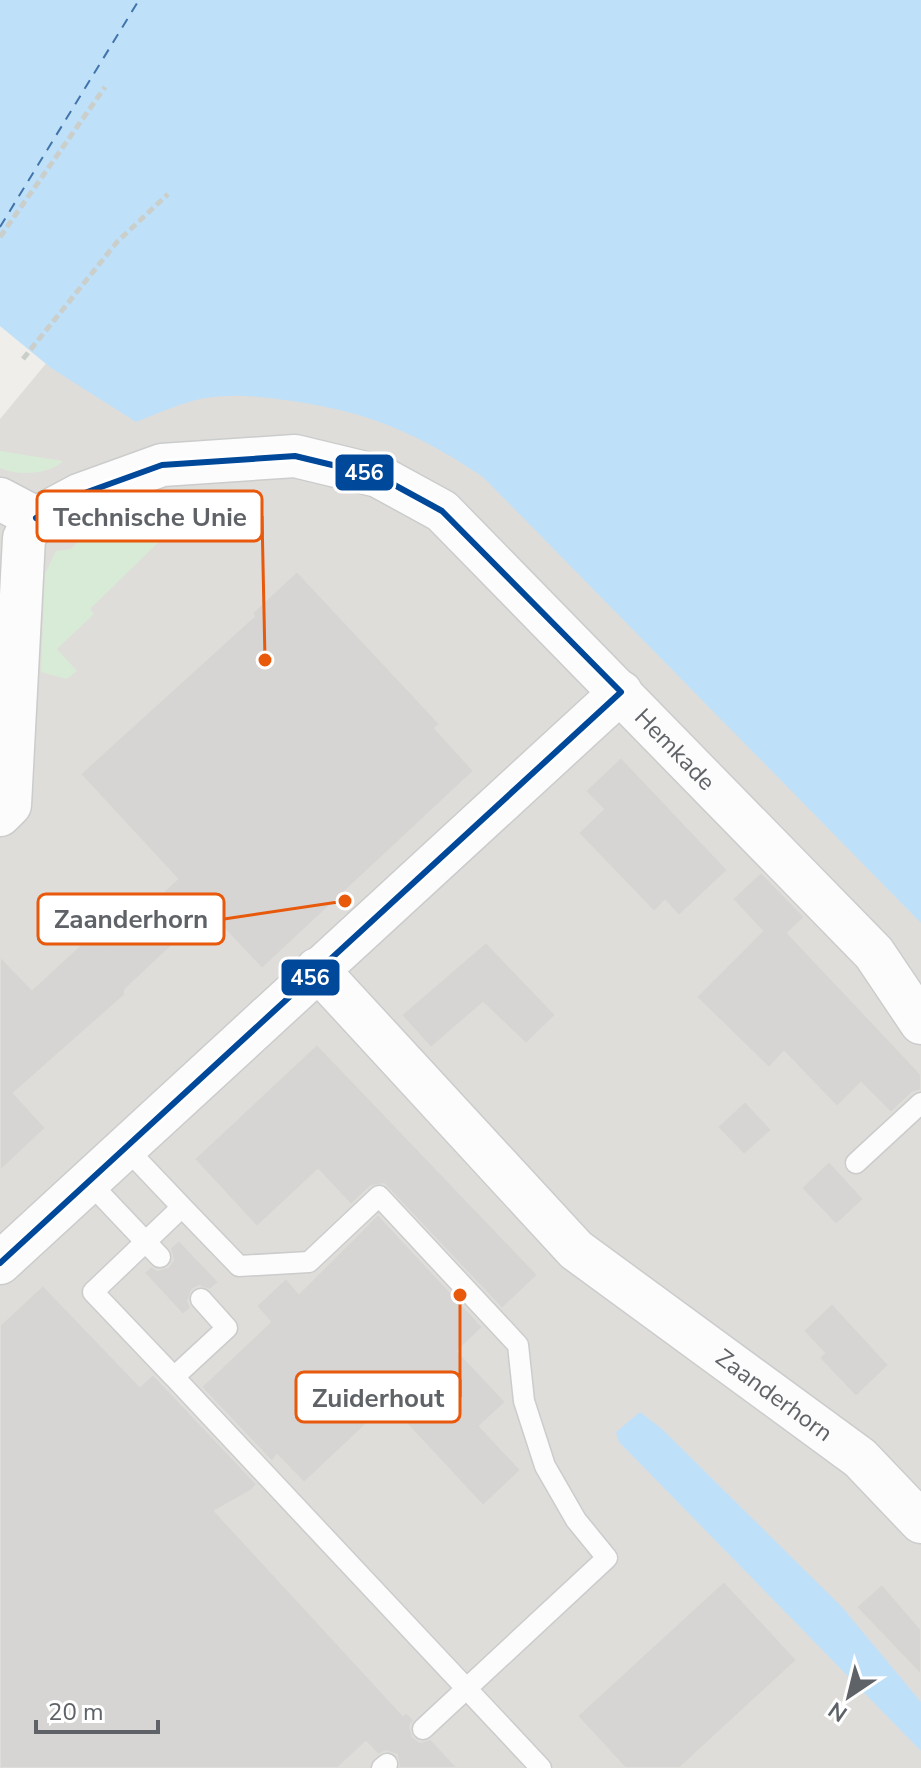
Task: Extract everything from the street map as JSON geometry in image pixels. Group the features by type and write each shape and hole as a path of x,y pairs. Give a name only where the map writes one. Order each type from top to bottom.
{"street":[{"name":"Hemkade","path":"18,508 79,495 162,465 295,456 378,476 442,511 874,953 921,1023"},
{"path":"0,815 10,805 24,538 18,508"},
{"path":"0,1263 621,692"},
{"name":"Zaanderhorn","path":"317,969 576,1250 860,1458 921,1522"}],"lane":[{"path":"856,1163 921,1103"},
{"path":"125,1147 239,1266 309,1262 379,1196 518,1345 524,1401 545,1466 576,1520 607,1558 423,1729"},
{"path":"88,1181 160,1257"},
{"path":"182,1207 93,1292 541,1768"},
{"path":"174,1377 227,1328 201,1299"}],"path":[{"path":"0,237 105,87"},
{"path":"23,359 117,242 168,194"}],"shaded area":[{"path":"374,229 921,822 921,1768 0,1768 0,419 112,284"}],"green space":[{"path":"0,451 63,461 50,469 33,473 16,472 0,468"},
{"path":"228,489 229,503 243,521 234,527 211,508 165,536 90,609 94,614 57,649 77,671 67,679 41,672 45,574 56,551 71,549 103,525 144,508"}],"water":[{"path":"0,0 921,0 921,923 483,477 392,427 345,411 292,401 249,396 206,398 136,422 51,368 0,326"},
{"path":"640,1412 662,1429 842,1607 921,1702 921,1751 619,1442 616,1432"}],"building":[{"path":"297,571 440,724 435,728 474,771 262,969 208,912 125,990 125,995 14,1093 46,1128 0,1171 0,956 32,989 95,931 107,944 177,879 80,774 254,616 252,613"},
{"path":"621,757 728,870 679,916 665,901 654,912 578,833 603,809 585,791"},
{"path":"761,872 805,917 788,933 921,1074 921,1090 912,1093 891,1113 861,1083 837,1107 784,1052 769,1068 696,997 762,931 732,899"},
{"path":"486,942 556,1015 526,1044 483,1003 431,1048 401,1015"},
{"path":"317,1044 538,1275 502,1309 384,1184 371,1186 351,1205 318,1170 257,1227 194,1159"},
{"path":"745,1101 772,1130 744,1155 717,1127"},
{"path":"829,1161 864,1199 836,1225 801,1188"},
{"path":"378,1214 483,1327 458,1351 506,1402 480,1426 521,1470 483,1506 388,1404 304,1483 277,1455 272,1462 201,1387 270,1322 256,1306 286,1278 299,1293"},
{"path":"179,1240 219,1282 210,1290 199,1286 192,1290 188,1301 191,1308 183,1315 144,1273 151,1266 157,1270 168,1267 173,1260 170,1248"},
{"path":"43,1285 140,1386 153,1374 257,1484 215,1511 403,1715 406,1712 414,1720 410,1726 413,1737 420,1742 431,1739 458,1768 399,1768 397,1755 386,1751 378,1755 366,1742 338,1768 0,1768 0,1325"},
{"path":"832,1303 889,1365 856,1397 819,1358 824,1353 803,1331"},
{"path":"724,1581 797,1660 680,1768 625,1768 577,1716"},
{"path":"882,1584 921,1629 921,1675 856,1607"}],"ferry route":[{"path":"0,227 139,0"}],"transit line":[{"name":"456","path":"36,518 79,495 162,465 295,456 378,476 442,511 621,692"},
{"name":"456","path":"0,1263 621,692"}],"place":[{"name":"Technische Unie","path":"265,660"},
{"name":"Zaanderhorn","path":"345,901"},
{"name":"Zuiderhout","path":"460,1295"}]}
